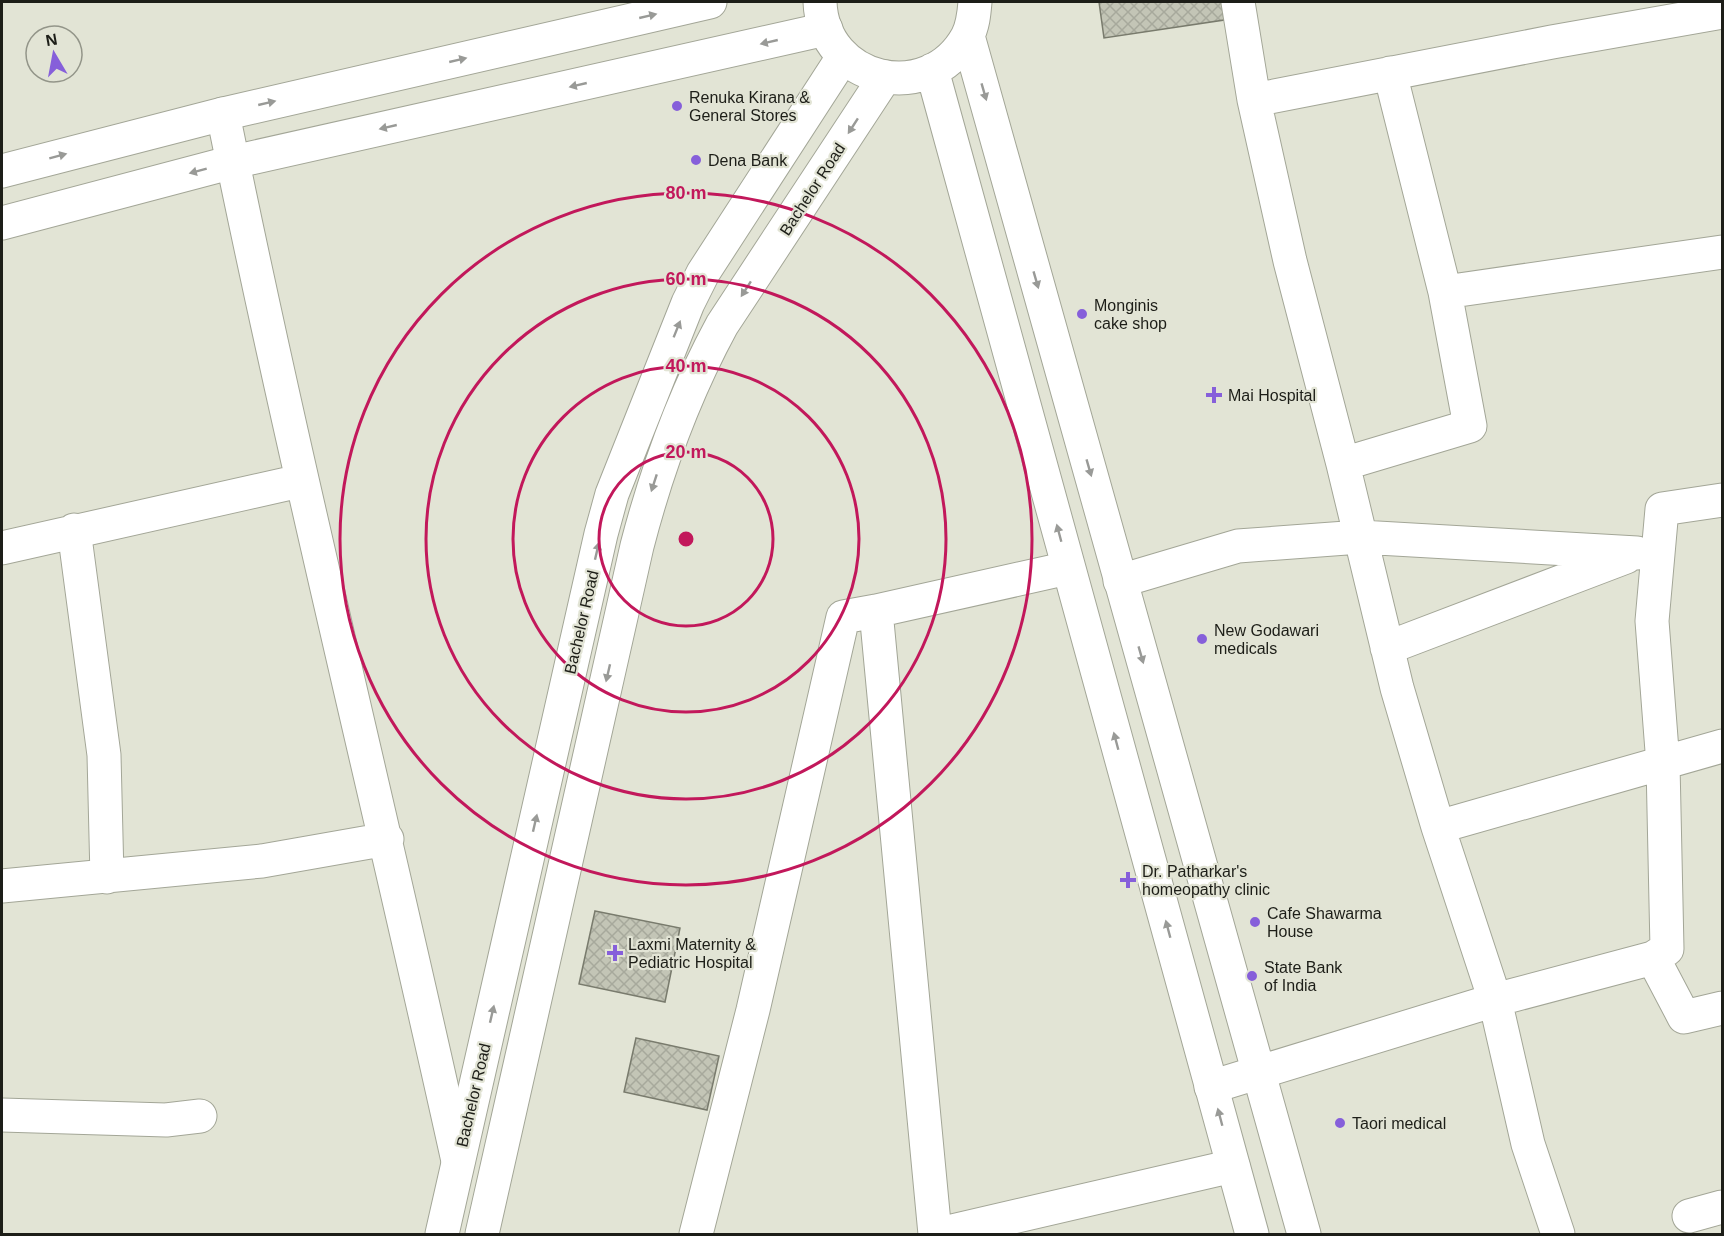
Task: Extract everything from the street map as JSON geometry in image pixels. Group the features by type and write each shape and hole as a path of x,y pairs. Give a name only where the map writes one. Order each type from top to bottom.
{"street":[{"path":"2,171 223,114 710,2"},
{"path":"975,2 968,36 1304,1234"},
{"path":"1238,2 1254,100 1290,261 1343,464 1387,648 1438,827 1495,1000 1528,1144 1558,1234"},
{"path":"1254,100 1722,12"},
{"path":"2,223 233,162 823,15 829,40 843,57 868,73 885,77 919,76 932,70 942,65 968,36"},
{"name":"Bachelor Road","path":"442,1234 612,494 688,303 703,273 843,57"},
{"path":"932,70 1252,1234"},
{"path":"1343,464 1470,426 1445,292 1390,73"},
{"name":"Bachelor Road","path":"482,1234 637,546 660,465 699,367 722,325 885,77"},
{"path":"223,114 300,482 387,840 458,1161"},
{"path":"1445,292 1722,252"},
{"path":"2,548 74,530 300,482"},
{"path":"1211,1087 1495,1000 1653,958 1667,949 1663,764 1648,552 1662,509 1722,500"},
{"path":"74,530 102,735 107,877"},
{"path":"1120,581 1238,546 1360,537 1648,552"},
{"path":"1387,648 1648,552"},
{"path":"696,1234 753,1010 843,617 1068,568"},
{"path":"876,611 937,1234 1233,1166"},
{"path":"1438,827 1722,746"},
{"path":"2,886 262,861 387,840"},
{"path":"1653,958 1684,1017 1722,1008"},
{"path":"2,1115 166,1120 200,1116"},
{"path":"1689,1216 1722,1207"}],"building":[{"path":"1099,2 1222,2 1224,20 1104,38"},
{"path":"595,911 680,928 665,1002 579,984"},
{"path":"636,1038 719,1056 707,1110 624,1092"}],"place":[{"name":"Renuka Kirana & General Stores","path":"677,106"},
{"name":"Dena Bank","path":"696,160"},
{"name":"Monginis cake shop","path":"1082,314"},
{"name":"Mai Hospital","path":"1214,395"},
{"name":"New Godawari medicals","path":"1202,639"},
{"name":"Dr. Patharkar's homeopathy clinic","path":"1128,880"},
{"name":"Cafe Shawarma House","path":"1255,922"},
{"name":"Laxmi Maternity & Pediatric Hospital","path":"615,953"},
{"name":"State Bank of India","path":"1252,976"},
{"name":"Taori medical","path":"1340,1123"}]}
